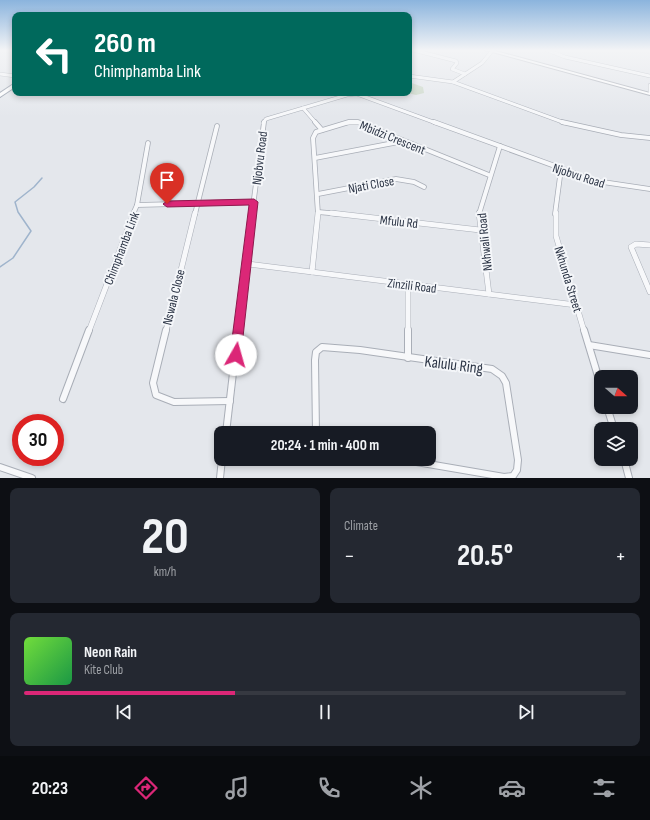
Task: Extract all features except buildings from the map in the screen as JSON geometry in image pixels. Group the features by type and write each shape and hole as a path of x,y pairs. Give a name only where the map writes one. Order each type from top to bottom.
{"highway":[{"path":"0,95 12,87"}],"main road":[{"path":"571,72 650,93"}],"street":[{"path":"461,72 465,74"},
{"path":"454,82 468,72"},
{"path":"633,72 650,76"},
{"path":"0,74 12,76"},
{"path":"641,75 650,81"},
{"path":"412,76 454,82 493,98 568,124 620,135 650,138"},
{"path":"650,85 650,93"},
{"name":"Njobvu Road","path":"227,426 248,264 264,122 269,117 344,96"},
{"name":"Njobvu Road","path":"362,96 560,169 605,184 650,190"},
{"path":"303,108 322,130 313,136 318,212 312,272"},
{"name":"Mbidzi Crescent","path":"322,130 356,122 489,175"},
{"name":"Nswala Close","path":"217,126 153,376 154,390 161,398 174,402 230,400"},
{"path":"315,158 405,141"},
{"path":"137,205 148,143"},
{"name":"Nkhwali Road","path":"489,294 478,214 489,175 500,146"},
{"name":"Nkhunda Street","path":"560,169 555,232 596,370"},
{"name":"Njati Close","path":"318,194 396,179 414,182 424,187"},
{"name":"Chimphamba Link","path":"63,399 137,205 254,202"},
{"name":"Mfulu Rd","path":"318,212 480,230"},
{"path":"650,245 634,244 631,247 650,292"},
{"name":"Zinzili Road","path":"248,264 576,305"},
{"path":"408,285 408,358"},
{"path":"589,345 650,355"},
{"name":"Kalulu Ring","path":"316,426 314,360 316,352 322,347 360,350 492,369 499,373 506,383 518,466 513,476 504,477 436,465"},
{"path":"220,478 221,466"},
{"path":"626,466 629,478"},
{"path":"0,467 32,478"}],"green space":[{"path":"412,83 423,87 424,93 416,95 412,94"}],"waterway":[{"path":"0,267 13,258 31,231 18,212 15,202 34,187 42,178"}],"route":[{"path":"167,204 254,202 248,264 236,355"}]}
